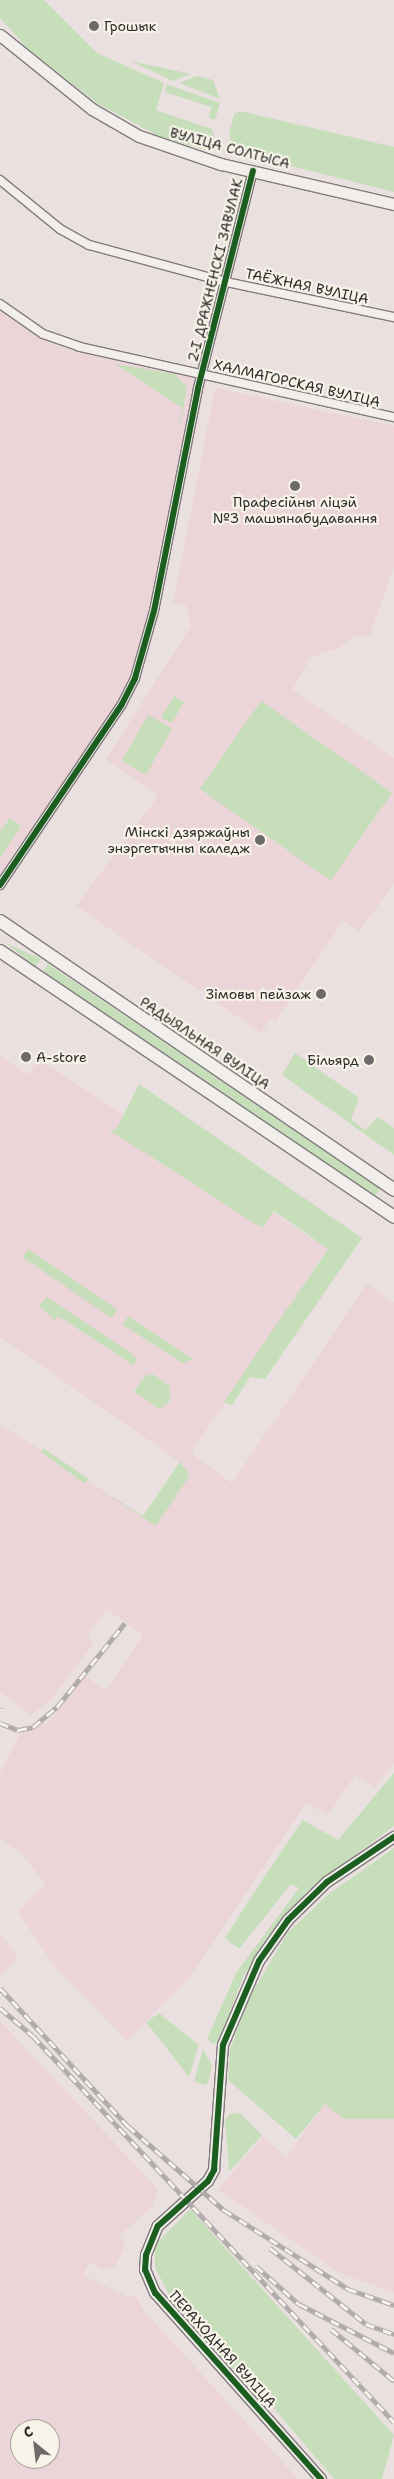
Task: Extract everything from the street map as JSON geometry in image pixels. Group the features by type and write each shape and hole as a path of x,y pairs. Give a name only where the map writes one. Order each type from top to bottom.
{"main road":[{"name":"ВУЛІЦА СОЛТЫСА","path":"0,35 117,125 186,154 394,204"},
{"name":"РАДЫЯЛЬНАЯ ВУЛІЦА","path":"0,921 394,1190"},
{"path":"0,951 394,1217"}],"street":[{"name":"2-І ДРАЖНЕНСКІ ЗАВУЛАК","path":"0,885 122,704 135,678 154,610 202,374 252,171"},
{"name":"ТАЁЖНАЯ ВУЛІЦА","path":"0,180 60,229 89,246 226,282 394,317"},
{"name":"ХАЛМАГОРСКАЯ ВУЛІЦА","path":"0,304 56,340 394,418"},
{"name":"ПЕРАХОДНАЯ ВУЛІЦА","path":"321,2479 155,2293 145,2270 146,2255 158,2226 197,2186 208,2181 214,2170 223,2045 259,1961 288,1920 326,1882 394,1837"}],"shaded area":[{"path":"0,309 53,345 207,379 166,568 128,694 30,843 24,839 8,860 14,865 0,883"},
{"name":"Мінскі дзяржаўны энэргетычны каледж","path":"215,388 394,426 394,567 370,635 353,637 339,648 311,657 292,690 394,758 394,884 359,931 343,921 275,1022 270,1019 261,1033 76,906 158,796 106,759 191,626 186,605 173,603"},
{"path":"0,1055 27,1075 39,1059 328,1249 191,1453 232,1483 367,1284 394,1303 394,1763 375,1788 355,1775 328,1815 306,1803 189,1978 127,2041 54,1966 18,1912 45,1883 21,1853 0,1838 0,1773 20,1734 50,1721 85,1676 106,1690 143,1635 106,1609 87,1637 94,1642 51,1700 31,1715 0,1692 0,1424 143,1516 180,1462 0,1337"},
{"path":"0,1932 18,1958 0,1976"},
{"path":"0,2021 158,2189 152,2207 119,2236 125,2246 115,2266 105,2270 89,2263 83,2275 128,2297 135,2294 144,2311 298,2479 0,2479"},
{"path":"325,2104 394,2119 394,2293 340,2273 218,2190 263,2136 286,2157"}],"green space":[{"path":"0,0 44,0 97,53 164,83 156,110 212,129 216,142 206,150 162,138 97,103 28,49 0,18"},
{"path":"130,61 191,74 173,81"},
{"path":"197,76 213,80 220,99 179,83"},
{"path":"167,84 220,103 215,120 209,118 211,107 165,92"},
{"path":"240,111 394,147 394,192 235,152 229,134 234,114"},
{"path":"115,364 175,374 187,387 181,421 173,419 180,420 182,408"},
{"path":"174,696 184,702 171,724 161,717"},
{"path":"261,701 392,793 331,880 200,789"},
{"path":"148,715 172,729 146,775 122,761"},
{"path":"10,818 21,826 0,858 0,832"},
{"path":"0,938 10,945 41,959 35,967"},
{"path":"48,964 380,1188 375,1196 43,971"},
{"path":"295,1053 359,1098 351,1119 365,1130 378,1117 394,1128 394,1155 282,1075"},
{"path":"139,1084 362,1238 265,1379 250,1377 232,1405 224,1402 328,1249 274,1211 262,1228 108,1129 116,1130"},
{"path":"28,1249 118,1309 112,1318 22,1257"},
{"path":"47,1297 126,1350 137,1359 133,1365 58,1316 55,1320 39,1306"},
{"path":"128,1316 193,1359 182,1363 123,1325"},
{"path":"153,1374 170,1386 170,1401 159,1409 134,1391 145,1376"},
{"path":"43,1448 89,1479 84,1483 41,1452"},
{"path":"180,1462 190,1475 156,1526 95,1487 143,1516"},
{"path":"394,1773 394,1826 307,1891 243,1977 219,2041 213,2044 207,2039 236,1973 299,1888 291,1884 239,1949 225,1938 266,1874 303,1820 338,1840"},
{"path":"394,1848 394,2119 344,2119 325,2104 296,2139 228,2080 230,2049 249,1998 288,1932 330,1893"},
{"path":"159,2013 199,2045 189,2077 146,2022"},
{"path":"203,2049 212,2065 208,2083 203,2085 194,2081"},
{"path":"240,2113 262,2135 229,2172 225,2120 230,2114"},
{"path":"190,2209 394,2435 382,2479 334,2479 242,2371 230,2367 170,2297 155,2267 155,2245"}],"railway":[{"path":"0,1723 18,1730 33,1727 57,1707 125,1623"},
{"path":"0,1988 128,2126 224,2210 348,2289 394,2305"},
{"path":"0,2008 33,2036 394,2422"},
{"path":"270,2248 366,2324 394,2334"},
{"path":"256,2266 299,2304 394,2353"},
{"path":"331,2329 394,2381"}],"cycle path":[{"path":"0,885 122,704 135,678 154,611 198,388 253,171"},
{"path":"321,2479 155,2293 145,2270 146,2255 158,2226 208,2181 214,2170 223,2045 259,1961 288,1920 327,1882 394,1837"}],"place":[{"name":"Грошык","path":"94,26"},
{"name":"Прафесійны ліцэй №3 машынабудавання","path":"295,486"},
{"name":"Мінскі дзяржаўны энэргетычны каледж","path":"260,840"},
{"name":"Зімовы пейзаж","path":"321,994"},
{"name":"А-store","path":"26,1057"},
{"name":"Більярд","path":"369,1060"}]}
